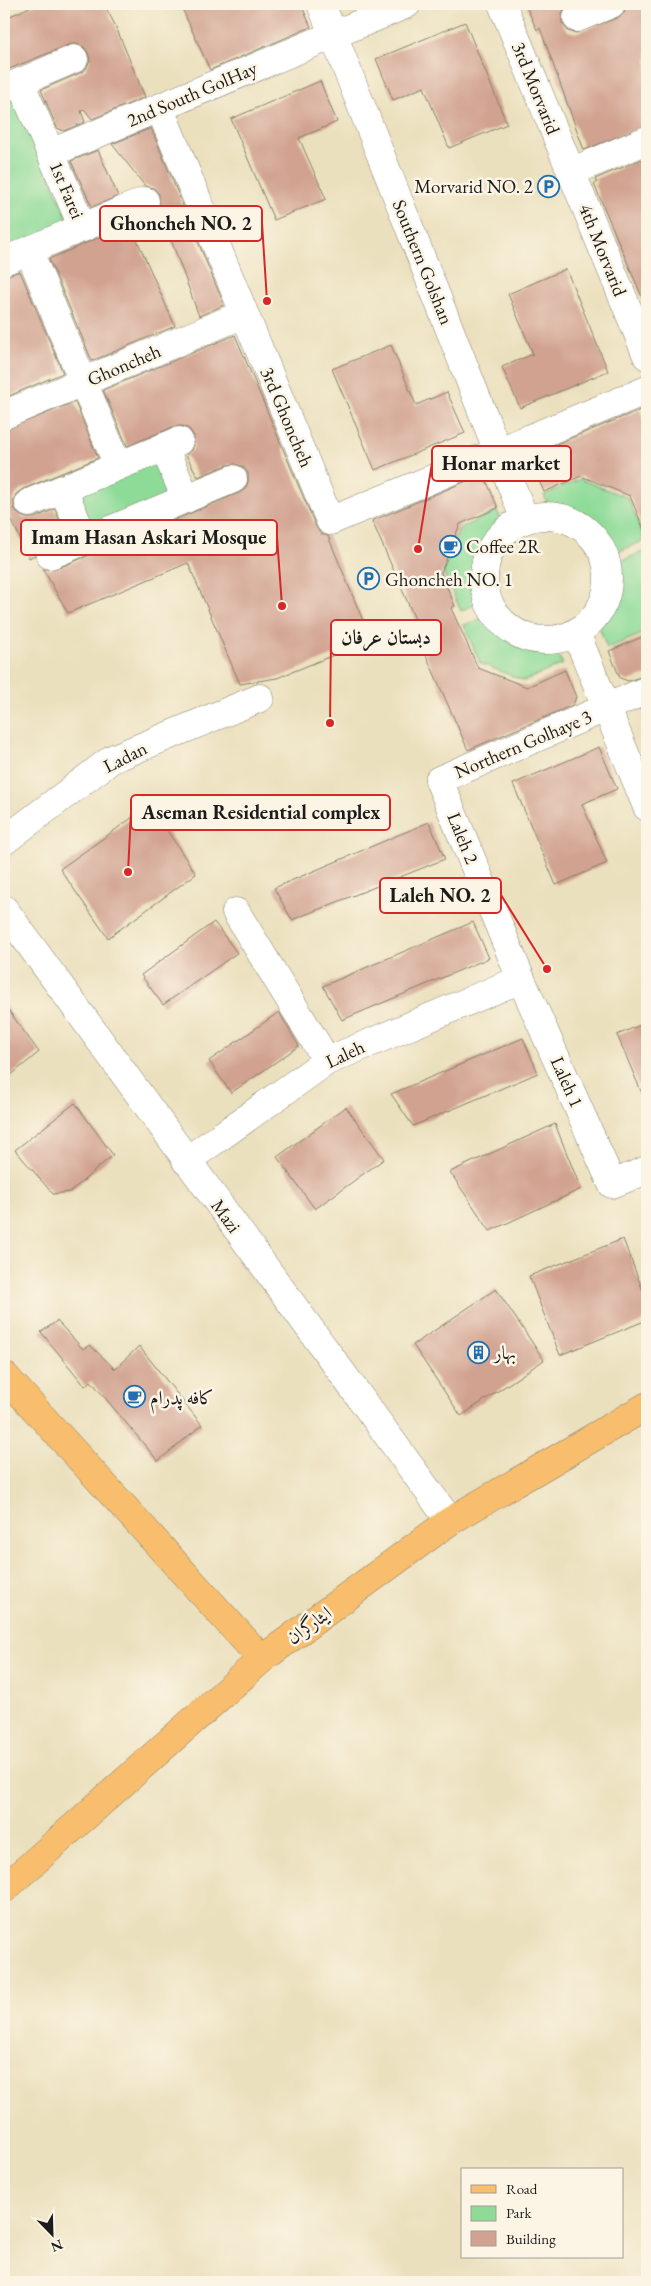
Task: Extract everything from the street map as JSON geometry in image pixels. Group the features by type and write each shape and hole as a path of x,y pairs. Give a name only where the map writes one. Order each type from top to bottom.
{"main road":[{"path":"4,1375 262,1659"},
{"name":"ایثارگران","path":"4,1889 262,1659 450,1522 647,1406"}],"street":[{"name":"Southern Golshan","path":"321,4 525,520"},
{"name":"2nd South GolHay","path":"50,153 160,109 407,4"},
{"name":"3rd Morvarid","path":"502,4 571,172"},
{"path":"577,18 611,4"},
{"path":"12,85 74,59"},
{"name":"1st Farei","path":"12,85 50,153 83,228"},
{"name":"3rd Ghoncheh","path":"160,109 330,521 499,452"},
{"path":"571,172 647,140"},
{"name":"4th Morvarid","path":"571,172 647,356"},
{"path":"4,261 145,201"},
{"path":"29,250 118,466"},
{"name":"Ghoncheh","path":"4,415 244,314"},
{"path":"499,452 647,390"},
{"path":"30,503 172,444 186,498"},
{"path":"50,555 233,479"},
{"path":"63,489 85,541"},
{"path":"549,516 569,520 587,530 600,546 608,564 609,585 603,604 592,621 576,633 555,640 534,640 515,633 499,619 488,602 484,582 486,561 495,542 510,528 525,520 549,516"},
{"path":"576,633 647,807"},
{"name":"Northern Golhaye 3","path":"439,780 647,690"},
{"name":"Ladan","path":"4,840 112,760 260,698"},
{"name":"Laleh 2","path":"439,780 521,979"},
{"name":"Mazi","path":"4,909 450,1522"},
{"path":"236,912 327,1061"},
{"name":"Laleh","path":"186,1161 327,1061 521,979"},
{"name":"Laleh 1","path":"521,979 612,1184 647,1170"}],"green space":[{"path":"15,93 70,224 4,252 4,98"},
{"path":"159,454 179,497 88,536 69,491"},
{"path":"580,479 628,498 645,540 615,553 606,534 592,518 579,512 550,511 544,495"},
{"path":"497,511 505,526 492,542 485,559 483,587 485,598 461,611 443,572 460,528"},
{"path":"647,550 647,627 645,633 607,648 597,621 612,609 620,596 622,581 619,562"},
{"path":"491,615 503,629 518,639 534,644 553,646 563,664 524,681 480,663 464,625"}],"building":[{"path":"36,4 104,4 116,27 145,97 92,119 84,109 81,111 85,122 64,131 57,128 41,90 80,73 86,69 90,60 84,47 76,44 68,45 4,71 4,19"},
{"path":"180,4 301,4 311,27 210,70"},
{"path":"525,4 571,4 564,9 562,23 568,31 575,33 617,18 624,13 626,4 647,4 647,125 584,150 540,28 537,30"},
{"path":"465,22 507,124 449,148 424,87 393,100 376,59"},
{"path":"320,81 337,122 299,138 326,199 274,220 231,119"},
{"path":"151,128 224,305 199,316 159,207 159,194 154,188 145,186 112,144"},
{"path":"98,150 118,196 92,207 71,161"},
{"path":"647,157 647,309 594,184 597,183 595,179"},
{"path":"130,224 175,326 92,361 49,259"},
{"path":"566,269 608,371 520,408 502,367 533,354 508,294"},
{"path":"20,271 63,373 4,398 4,276"},
{"path":"235,335 316,527 321,534 328,536 371,640 277,678 240,684 188,563 68,613 43,569 56,569 245,489 248,482 248,473 243,467 236,464 227,465 198,477 186,455 192,450 194,436 189,429 182,426 173,427 127,446 103,390"},
{"path":"391,345 416,405 447,392 465,433 375,470 332,369"},
{"path":"75,402 98,458 23,489 16,494 14,508 19,515 26,518 34,518 55,509 64,532 37,546 35,555 29,558 4,503 4,430"},
{"path":"640,410 647,428 647,537 630,496 581,476 544,492 532,465 537,452"},
{"path":"476,477 487,482 498,508 460,524 441,573 455,606 451,608 478,668 527,687 565,670 576,697 573,705 468,750 425,653 429,651 372,521"},
{"path":"647,635 647,675 628,681 620,678 609,651"},
{"path":"599,747 617,789 582,804 607,863 556,885 513,784"},
{"path":"150,805 196,874 108,938 60,869"},
{"path":"429,822 445,859 292,920 274,888"},
{"path":"214,922 237,953 163,1005 141,975"},
{"path":"473,922 489,958 342,1020 323,986"},
{"path":"4,1004 39,1052 4,1081"},
{"path":"279,1012 299,1046 231,1093 209,1061"},
{"path":"647,1022 647,1105 617,1035"},
{"path":"523,1038 538,1073 413,1126 391,1094"},
{"path":"75,1103 113,1155 70,1192 53,1194 15,1150"},
{"path":"346,1107 384,1159 315,1209 277,1157"},
{"path":"555,1124 581,1189 490,1231 450,1172"},
{"path":"623,1239 647,1301 647,1320 560,1355 529,1276"},
{"name":"بهار","path":"496,1289 544,1360 461,1416 413,1345"},
{"path":"57,1321 83,1349 90,1345 115,1369 139,1346 202,1425 158,1461 91,1381 85,1386 41,1332"}],"place":[{"name":"Morvarid NO. 2","path":"549,186"},
{"name":"Ghoncheh NO. 2","path":"267,301"},
{"name":"Coffee 2R","path":"450,546"},
{"name":"Honar market","path":"418,549"},
{"name":"Ghoncheh NO. 1","path":"369,579"},
{"name":"Imam Hasan Askari Mosque","path":"282,606"},
{"name":"دبستان عرفان","path":"330,723"},
{"name":"Aseman Residential complex","path":"128,872"},
{"name":"Laleh NO. 2","path":"547,969"},
{"name":"بهار","path":"478,1352"},
{"name":"کافه پدرام","path":"134,1397"}]}
